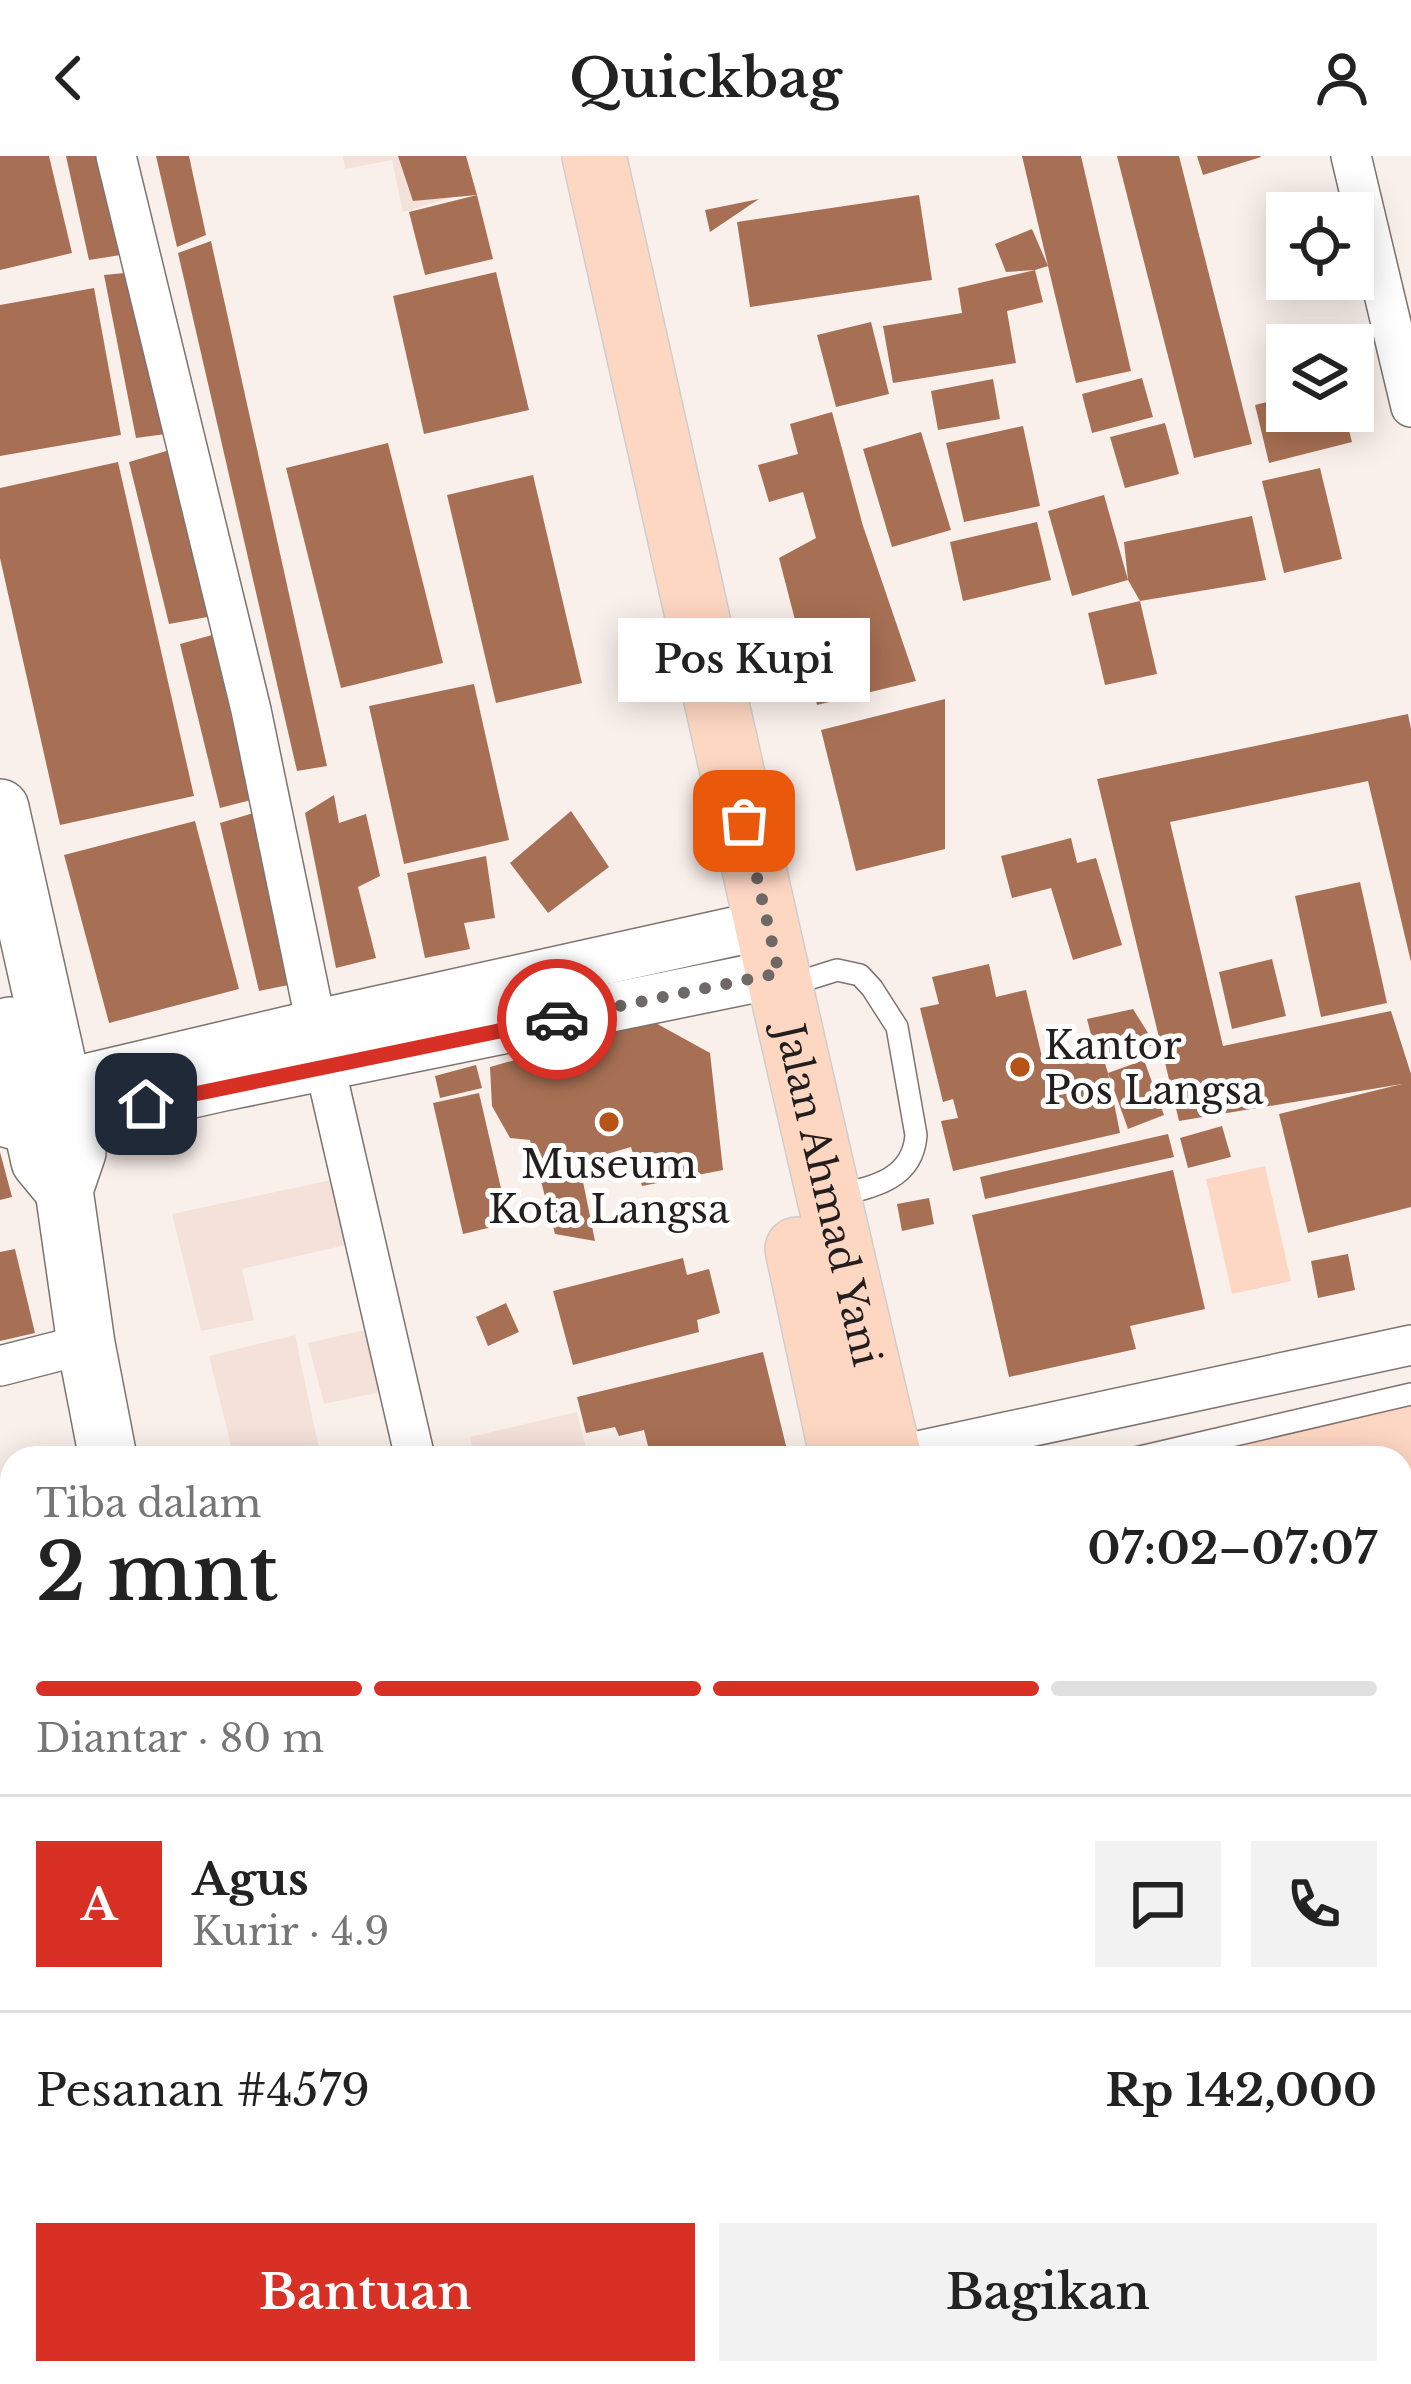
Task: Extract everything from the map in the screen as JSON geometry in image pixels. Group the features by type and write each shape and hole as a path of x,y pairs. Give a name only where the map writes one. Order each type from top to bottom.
{"main road":[{"path":"554,156 759,960 840,1446"},
{"name":"Jalan Ahmad Yani","path":"594,156 759,960 828,1197 887,1446"},
{"path":"0,808 31,1110"},
{"path":"0,979 40,1161 64,1190 107,1446"}],"street":[{"path":"116,156 251,710 320,1045 412,1446"},
{"path":"1352,156 1411,407"},
{"path":"31,1110 320,1045 759,960"},
{"path":"0,1366 86,1344"},
{"path":"945,1446 1411,1345"}],"lane":[{"path":"759,960 860,975 897,1027 915,1150 892,1179 828,1197"},
{"path":"1188,1446 1411,1394"}],"shaded area":[{"path":"343,156 464,156 473,191 403,212 392,160 345,169"},
{"path":"1265,1166 1291,1281 1232,1294 1206,1179"},
{"path":"336,1179 350,1244 242,1269 254,1320 201,1331 172,1214"},
{"path":"369,1329 385,1391 324,1404 308,1343"},
{"path":"295,1335 318,1446 231,1446 209,1356"},
{"path":"1411,1382 1411,1446 1131,1446"},
{"path":"577,1412 585,1446 472,1446 470,1437"}],"building":[{"path":"0,156 49,156 72,253 0,270"},
{"path":"66,156 105,156 127,254 89,260"},
{"path":"156,156 189,156 206,235 177,247"},
{"path":"398,156 466,156 477,195 413,201"},
{"path":"1022,156 1081,156 1131,371 1076,383"},
{"path":"1117,156 1179,156 1252,444 1194,458"},
{"path":"1197,156 1260,156 1261,157 1203,175"},
{"path":"477,195 493,259 425,275 409,212"},
{"path":"919,195 932,280 750,307 737,222"},
{"path":"759,199 710,232 705,210"},
{"path":"1032,229 1048,266 1006,272 995,244"},
{"path":"211,241 327,766 297,771 178,253"},
{"path":"1035,270 1043,302 1007,311 1016,363 893,383 883,326 962,313 958,288"},
{"path":"135,272 173,433 136,438 104,275"},
{"path":"496,272 529,410 424,434 393,296"},
{"path":"94,288 121,435 0,456 0,305"},
{"path":"871,322 889,394 836,407 817,335"},
{"path":"1142,378 1153,417 1092,433 1082,394"},
{"path":"993,379 1000,419 938,430 931,391"},
{"path":"1266,402 1266,432 1349,432 1352,442 1269,463 1255,405"},
{"path":"832,412 863,526 916,681 817,705 779,558 816,538 803,492 769,502 758,465 798,454 790,424"},
{"path":"1165,423 1179,474 1125,488 1110,437"},
{"path":"1023,426 1040,506 964,522 946,443"},
{"path":"921,432 951,530 892,547 863,449"},
{"path":"388,443 443,663 341,688 286,468"},
{"path":"173,449 213,616 169,624 129,462"},
{"path":"118,462 194,796 60,825 0,558 0,488"},
{"path":"1320,468 1342,559 1284,573 1262,481"},
{"path":"533,475 582,683 496,703 447,495"},
{"path":"1104,495 1128,580 1072,596 1048,511"},
{"path":"1252,516 1266,580 1140,601 1128,580 1124,542"},
{"path":"1037,522 1051,580 963,601 950,542"},
{"path":"1140,601 1157,674 1105,685 1088,613"},
{"path":"212,635 251,800 220,808 180,644"},
{"path":"474,684 509,840 404,864 369,706"},
{"path":"945,699 945,849 856,871 821,730"},
{"path":"1408,714 1411,962 1368,781 1170,822 1223,1046 1391,1011 1411,1074 1411,1207 1308,1233 1279,1114 1402,1084 1179,1121 1097,779"},
{"path":"334,795 339,823 366,814 380,876 358,887 376,958 336,968 305,813"},
{"path":"571,811 609,867 548,913 510,863"},
{"path":"257,812 293,984 259,991 220,823"},
{"path":"195,821 239,989 109,1023 64,855"},
{"path":"1071,838 1077,863 1096,858 1122,945 1073,960 1051,888 1012,898 1001,856"},
{"path":"486,856 495,918 464,923 470,949 425,958 407,873"},
{"path":"1360,882 1387,1003 1321,1017 1295,896"},
{"path":"1272,959 1286,1016 1232,1029 1219,972"},
{"name":"Kantor Pos Langsa","path":"989,964 996,997 1026,990 1043,1061 1100,1048 1120,1133 953,1171 941,1121 958,1118 953,1099 943,1102 920,1008 939,1004 932,977"},
{"path":"1133,1009 1155,1044 1113,1063 1105,1043 1093,1042 1087,1019"},
{"name":"Museum Kota Langsa","path":"652,1021 710,1053 723,1170 642,1186 631,1147 579,1162 595,1241 555,1234 530,1140 510,1138 492,1106 490,1067"},
{"path":"1144,1060 1164,1115 1128,1129 1108,1073"},
{"path":"476,1065 482,1088 440,1098 435,1076"},
{"path":"479,1093 509,1223 463,1234 433,1103"},
{"path":"1222,1126 1231,1157 1188,1168 1180,1138"},
{"path":"1168,1134 1174,1157 985,1199 980,1177"},
{"path":"0,1152 12,1197 0,1200"},
{"path":"1173,1170 1205,1309 1130,1326 1136,1349 1009,1377 972,1215"},
{"path":"929,1198 934,1224 902,1231 897,1204"},
{"path":"15,1249 35,1333 0,1341 0,1252"},
{"path":"1348,1254 1355,1290 1318,1298 1311,1261"},
{"path":"683,1258 687,1275 709,1269 720,1313 697,1320 699,1332 573,1365 553,1291"},
{"path":"506,1303 519,1332 488,1346 476,1317"},
{"path":"763,1352 786,1446 648,1446 644,1430 619,1436 615,1427 586,1433 577,1397"}],"way so far":[{"path":"557,1019 779,973 744,821"}],"place":[{"name":"Pos Kupi","path":"744,821"},
{"name":"Kantor Pos Langsa","path":"1020,1067"},
{"name":"Museum Kota Langsa","path":"609,1122"}],"route":[{"path":"146,1104 557,1019"}]}
